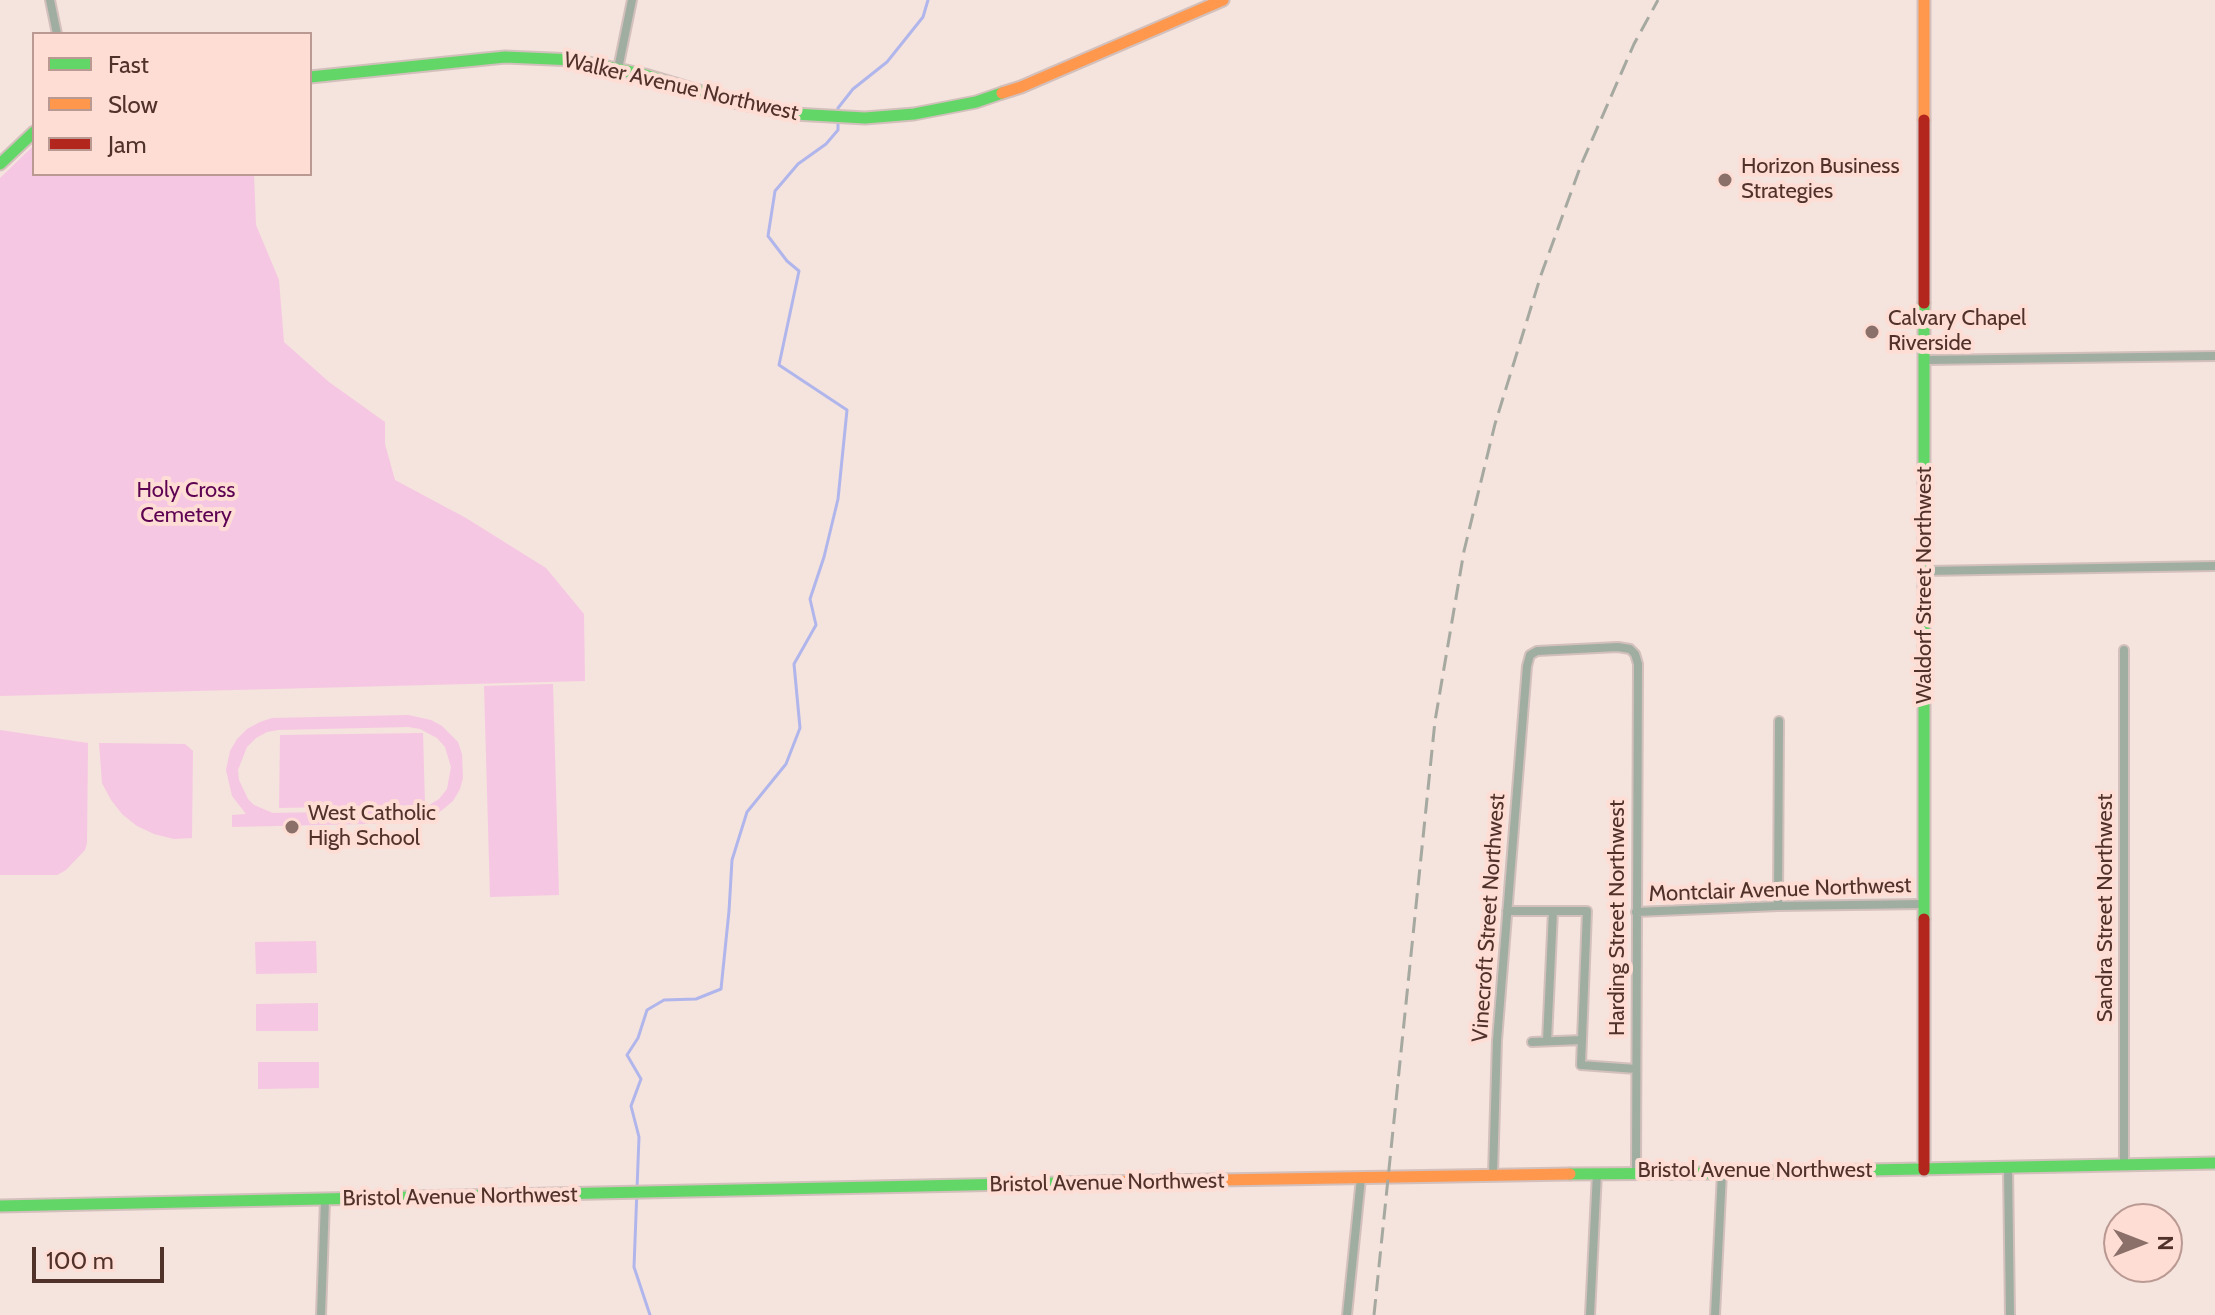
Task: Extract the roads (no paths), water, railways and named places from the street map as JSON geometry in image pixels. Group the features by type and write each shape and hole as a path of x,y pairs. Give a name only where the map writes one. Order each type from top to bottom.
{"street":[{"path":"50,0 57,32"},
{"path":"618,69 632,0"},
{"name":"Walker Avenue Northwest","path":"312,77 505,57 575,60 645,75 742,104 794,114 865,118 914,114 950,108 1021,87 1223,0"},
{"name":"Waldorf Street Northwest","path":"1924,0 1924,1170"},
{"path":"0,164 32,134"},
{"path":"1926,360 2215,356"},
{"path":"1925,571 2215,566"},
{"name":"Vinecroft Street Northwest","path":"1493,1174 1497,1040 1530,655 1537,651 1618,647 1630,649 1638,664"},
{"name":"Sandra Street Northwest","path":"2124,650 2124,1166"},
{"name":"Harding Street Northwest","path":"1636,1172 1638,664"},
{"path":"1778,906 1779,721"},
{"name":"Montclair Avenue Northwest","path":"1636,912 1924,904"},
{"path":"1507,911 1587,911 1581,1065 1636,1069"},
{"path":"1547,1041 1553,911"},
{"path":"1532,1042 1582,1040"},
{"name":"Bristol Avenue Northwest","path":"0,1206 1493,1174 1924,1170 2215,1163"},
{"path":"2008,1168 2010,1315"},
{"path":"1590,1315 1597,1173"},
{"path":"1715,1315 1722,1173"},
{"path":"1347,1315 1361,1178"},
{"path":"321,1315 325,1200"}],"waterway":[{"path":"838,113 838,108 853,89 887,62 923,17 928,0"},
{"path":"650,1315 634,1267 639,1137 631,1106 641,1079 627,1055 638,1038 647,1010 664,1000 696,999 721,989 732,860 747,812 786,764 800,728 794,664 816,625 810,599 838,499 847,410 779,365 799,271 768,236 775,191 798,164 826,144 838,130 838,121"}],"railway":[{"path":"1374,1315 1435,721 1464,551 1495,424 1541,275 1581,165 1634,44 1658,0"}],"place":[{"name":"Horizon Business Strategies","path":"1725,180"},
{"name":"Calvary Chapel Riverside","path":"1872,332"},
{"name":"West Catholic High School","path":"292,827"}],"park label":[{"name":"Holy Cross Cemetery","path":"186,504"}]}
